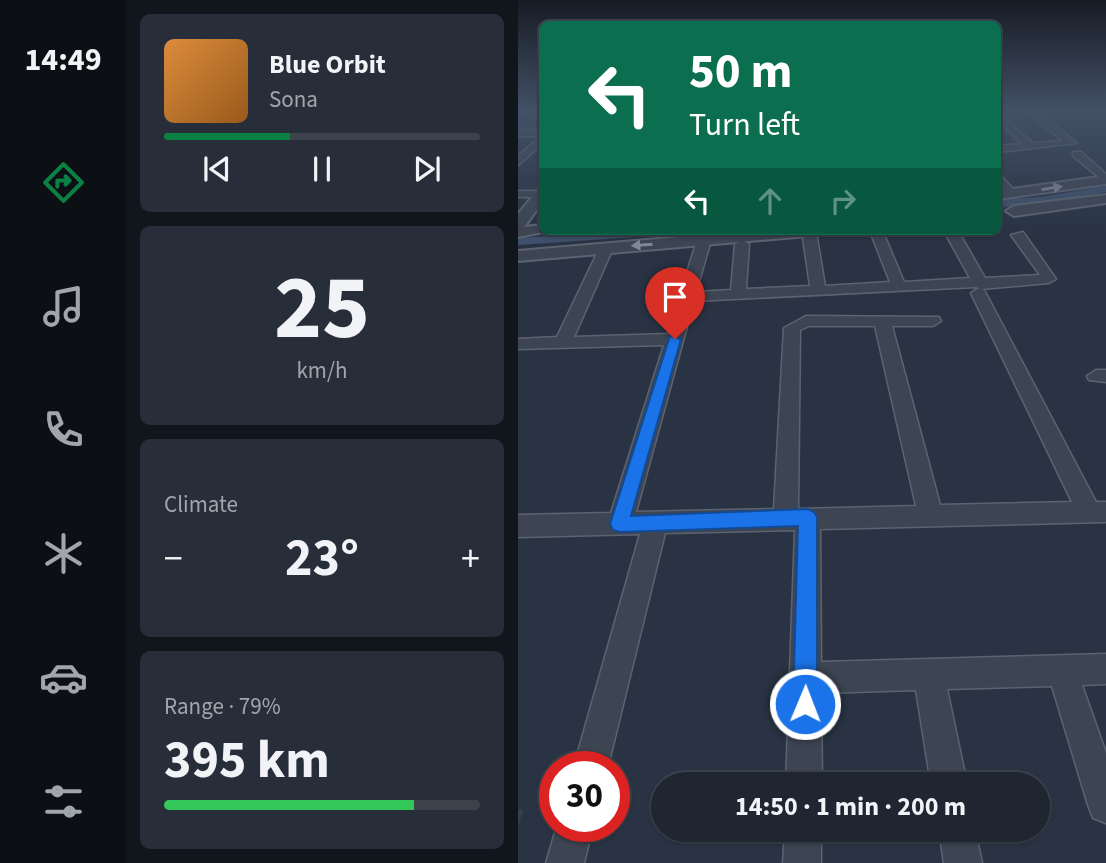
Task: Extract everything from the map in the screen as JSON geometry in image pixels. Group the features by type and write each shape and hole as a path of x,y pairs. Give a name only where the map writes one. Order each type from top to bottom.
{"street":[{"path":"1077,154 1106,180"},
{"path":"1005,194 1106,180"},
{"path":"518,224 539,182"},
{"path":"1001,212 1106,199"},
{"path":"518,232 539,230"},
{"path":"518,256 704,240 809,235 818,291"},
{"path":"877,235 899,287"},
{"path":"518,526 1097,512 953,235"},
{"path":"688,297 899,287 980,288 1049,279 1047,272 1018,235"},
{"path":"620,524 704,240"},
{"path":"738,295 742,244"},
{"path":"563,343 606,248"},
{"path":"804,772 806,678 797,518 792,328 806,321 933,321"},
{"path":"882,321 930,515"},
{"path":"518,344 675,339"},
{"path":"595,751 655,524"},
{"path":"806,678 929,672 1106,669"},
{"path":"1062,670 1106,805"},
{"path":"929,672 947,772"},
{"path":"565,863 571,842"},
{"path":"802,863 803,842"},
{"path":"959,842 963,863"}],"waterway":[{"path":"1001,204 1040,201 1106,189"},
{"path":"522,242 613,235"}],"route":[{"path":"675,339 620,524 808,517 805,704"}]}
